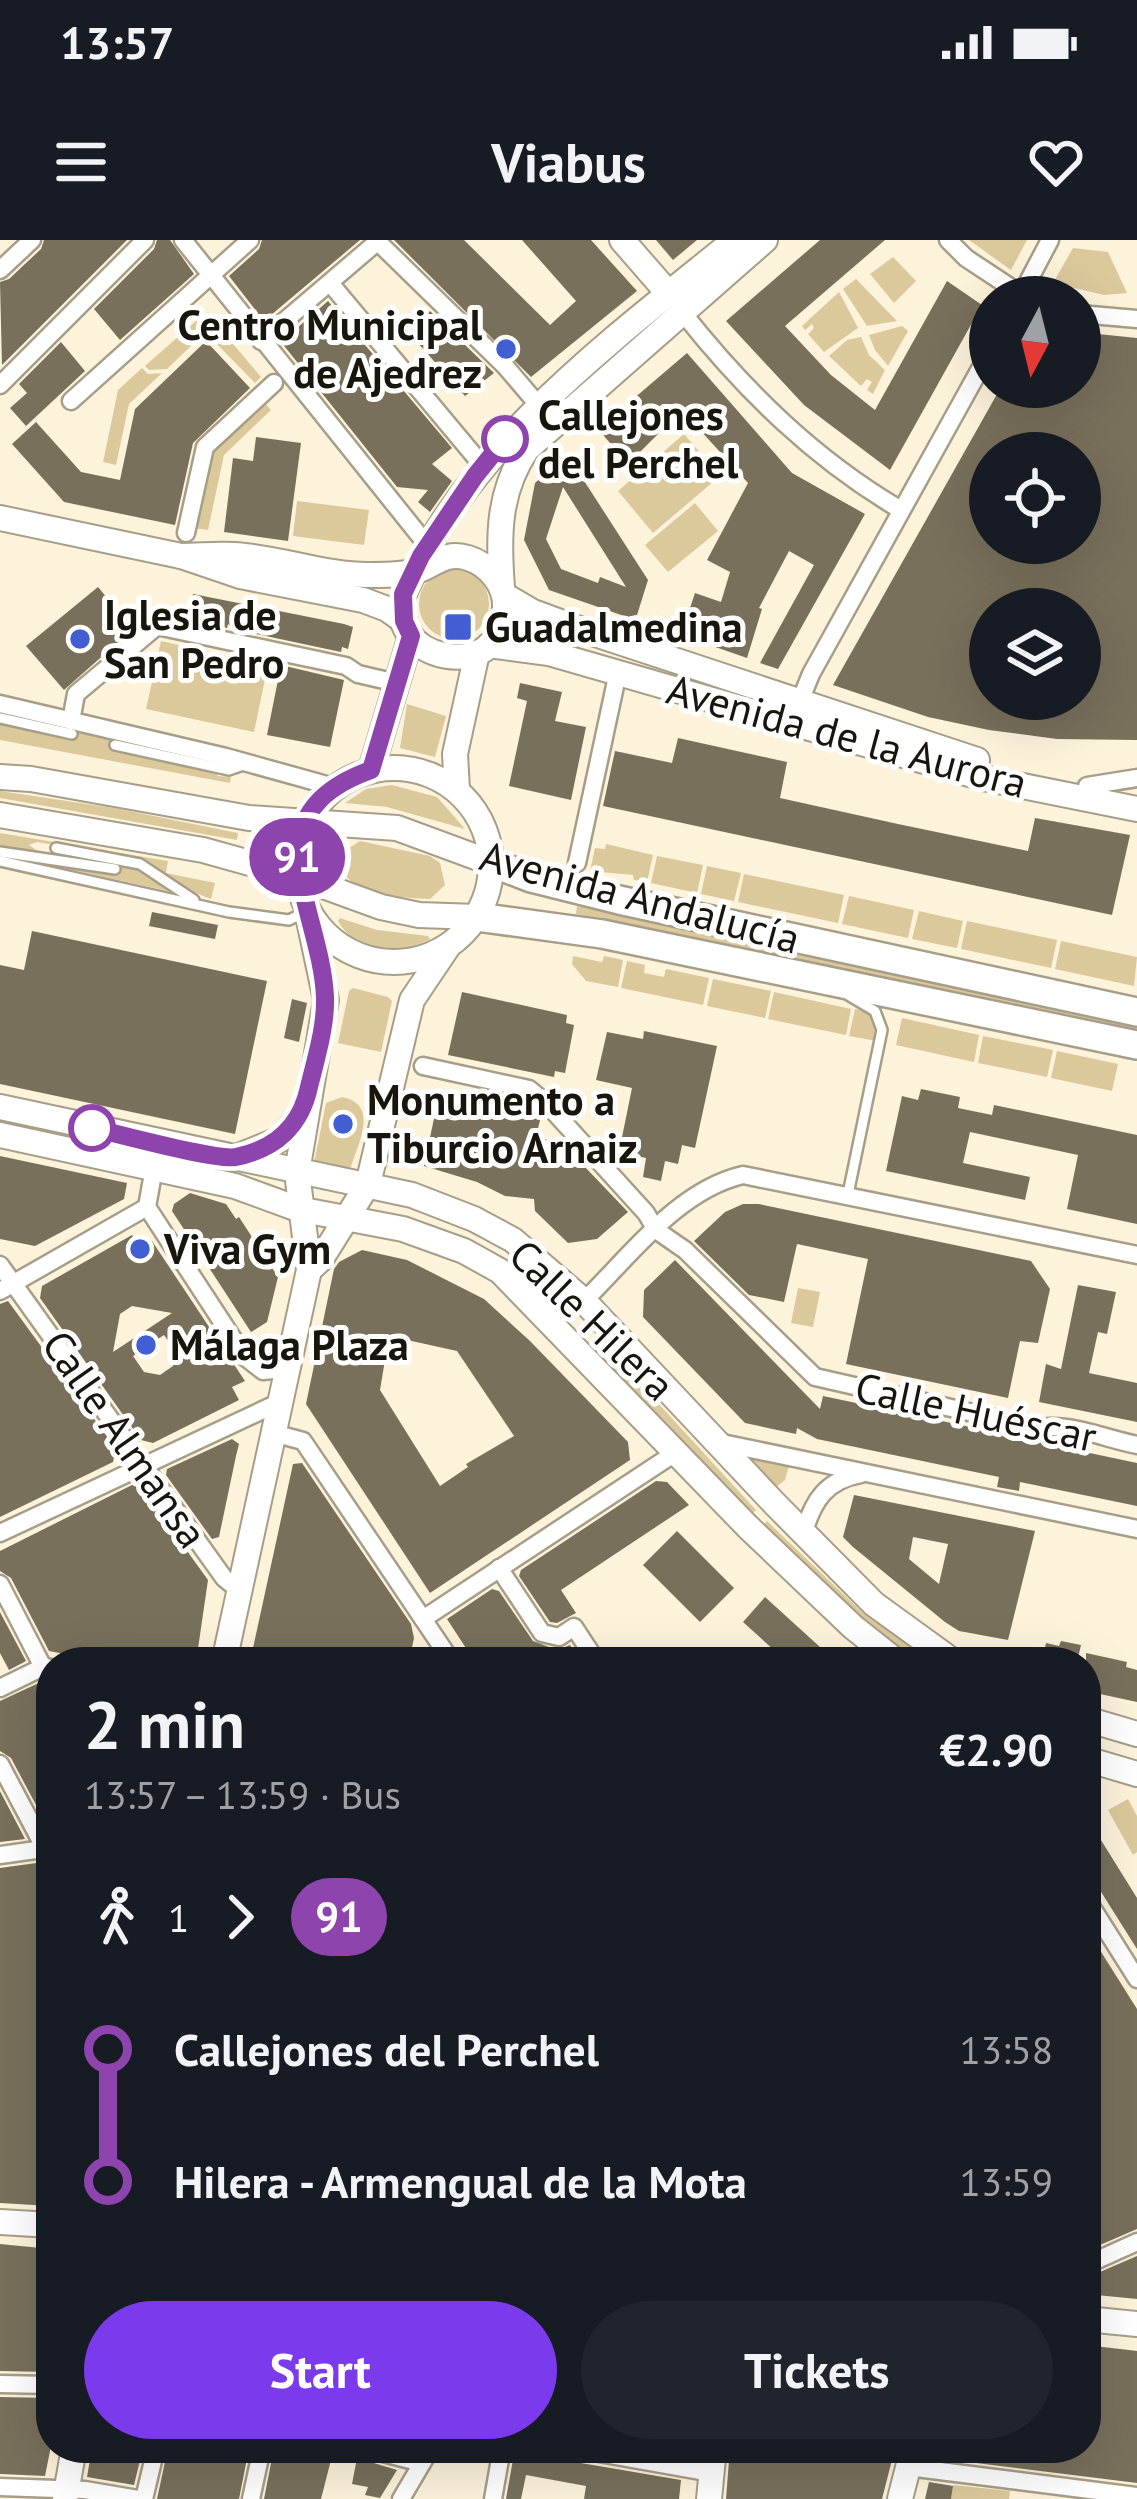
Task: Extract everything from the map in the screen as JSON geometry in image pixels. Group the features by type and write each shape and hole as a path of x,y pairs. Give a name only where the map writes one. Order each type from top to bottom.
{"main road":[{"path":"622,240 676,303"},
{"path":"457,790 455,754 483,649 503,622 500,518 512,471 527,449 735,240"},
{"path":"371,770 397,683 407,628 403,594 434,551 482,465 540,407 765,240"},
{"path":"0,518 366,575 416,572"},
{"path":"183,544 240,576 363,600 441,657 459,658 483,649"},
{"path":"434,551 466,557 488,568 503,592"},
{"name":"Avenida de la Aurora","path":"503,592 533,612 795,713 983,778 1137,809"},
{"name":"Avenida de la Aurora","path":"483,649 549,652 985,762 1137,794"},
{"path":"0,764 31,779"},
{"path":"227,1647 309,1270 296,1172 326,1000 296,876 297,848 306,820 334,787 371,770 416,770 457,790 482,823 492,863 488,891 477,917 448,946 412,1000 368,1184 322,1258 309,1270"},
{"name":"Avenida Andalucía","path":"0,777 249,818 397,829 531,878 619,900 1137,1012"},
{"name":"Avenida Andalucía","path":"0,814 203,850 296,876 381,908 552,924 1137,1045"},
{"path":"308,911 334,941 370,959 424,958 448,946"},
{"name":"Calle Hilera","path":"0,1107 412,1195 513,1240 584,1301 874,1604 933,1647"},
{"path":"232,1159 281,1138 304,1110"},
{"name":"Calle Hilera","path":"0,1135 235,1186 298,1209 403,1229 464,1251 500,1271 675,1453 878,1647"},
{"path":"524,1293 554,1309 573,1308 584,1301"},
{"path":"1101,1723 1137,1734"},
{"path":"1101,1763 1137,1774"},
{"path":"0,2222 36,2224"},
{"path":"1101,2320 1137,2324"},
{"path":"66,2494 71,2463"},
{"path":"704,2463 709,2499"},
{"path":"900,2499 909,2463"}],"street":[{"path":"0,270 32,240"},
{"path":"0,385 145,240"},
{"path":"183,240 434,551"},
{"path":"71,401 250,240"},
{"path":"948,240 992,276"},
{"path":"1032,276 1050,240"},
{"path":"261,341 376,241 505,365 540,407"},
{"path":"330,284 482,465"},
{"path":"676,303 766,409 812,451 901,510"},
{"path":"1101,316 1137,319"},
{"path":"183,544 205,447 274,383"},
{"path":"795,713 969,389"},
{"path":"71,727 76,694 157,626 346,667 397,683"},
{"path":"577,863 618,672"},
{"path":"0,704 71,727 334,787"},
{"path":"1088,785 1137,778"},
{"name":"Calle Huéscar","path":"423,1066 529,1089 646,1213 656,1230 685,1250 814,1377 995,1418 1034,1432 1049,1427 1137,1445"},
{"path":"154,1168 147,1207 245,1357 263,1371 289,1361"},
{"path":"584,1301 687,1201 715,1181 743,1175 1137,1255"},
{"path":"8,1286 147,1207"},
{"name":"Calle Almansa","path":"0,1265 8,1286 224,1578 240,1591"},
{"path":"0,1533 280,1402"},
{"path":"274,1433 303,1441 442,1647"},
{"path":"716,1442 1137,1529"},
{"path":"423,1619 675,1453"},
{"path":"804,1532 812,1504 827,1487 846,1476 867,1472"},
{"path":"499,1568 542,1633 559,1637 574,1627 587,1647"},
{"path":"0,1584 36,1648"},
{"path":"434,1647 436,1638"},
{"path":"0,1688 36,1672"},
{"path":"0,1764 36,1827"},
{"path":"0,1855 36,1850"},
{"path":"1101,1922 1137,1979"},
{"path":"1101,2258 1137,2242"},
{"path":"0,2384 36,2385"},
{"path":"0,2487 141,2499 152,2463"},
{"path":"251,2499 259,2463"},
{"path":"397,2499 416,2463"},
{"path":"493,2499 499,2463"},
{"path":"946,2463 1137,2496"}],"lane":[{"path":"0,718 71,727"},
{"path":"115,745 229,770 249,764"},
{"path":"56,848 140,864 202,904"},
{"path":"0,852 116,868"},
{"path":"0,861 289,920 308,911"},
{"path":"817,977 875,1011 882,1030 848,1194"}],"shaded area":[{"path":"969,240 1027,240 1011,270"},
{"path":"1073,248 1108,252 1127,293 1101,294 1101,276 1057,276"},
{"path":"893,257 916,281 894,303 870,274"},
{"path":"856,279 897,321 867,326 843,289"},
{"path":"839,292 858,328 824,352 808,334 812,324 805,330 802,326"},
{"path":"196,321 215,323 167,369 145,366"},
{"path":"902,326 908,331 888,366 869,335"},
{"path":"222,331 261,377 255,383 213,340"},
{"path":"861,337 869,355 885,370 873,394 867,390 872,382 867,379 861,386 829,356 847,340"},
{"path":"142,368 148,374 162,373 129,404 116,465 103,462 118,390"},
{"path":"261,399 271,410 224,455 208,530 193,528 211,447"},
{"path":"684,434 720,476 653,533 618,491"},
{"path":"297,501 369,510 364,545 293,536"},
{"path":"695,503 718,531 668,572 645,545"},
{"path":"454,569 479,579 489,604 479,629 454,639 429,629 419,604 429,579"},
{"path":"161,641 268,665 254,732 146,709"},
{"path":"407,704 446,716 435,757 400,748"},
{"path":"0,723 68,739 75,729 115,738 116,750 216,771 218,776 231,777 230,783 0,740"},
{"path":"392,785 437,797 465,829 387,807 345,803 366,789"},
{"path":"0,791 238,833 237,840 0,798"},
{"path":"0,833 168,861 166,873 215,883 211,899 178,886 142,860 37,842 29,845 39,852 0,847"},
{"path":"360,841 430,856 440,863 445,885 430,899 387,895 358,885 341,867 341,853"},
{"path":"606,844 653,855 647,882 634,880 633,875 590,871 595,848 605,849"},
{"path":"657,856 703,865 697,893 651,883"},
{"path":"26,860 114,874 116,863 147,872 173,892"},
{"path":"707,866 741,873 734,901 701,894"},
{"path":"744,874 844,895 838,923 738,902"},
{"path":"849,896 914,910 908,938 842,924"},
{"path":"577,906 1137,1025 1137,1031 576,914"},
{"path":"919,911 963,921 957,948 912,939"},
{"path":"340,918 430,939 405,948 367,946 346,932"},
{"path":"967,921 1057,940 1051,968 961,949"},
{"path":"1061,941 1137,957 1134,986 1055,969"},
{"path":"573,956 602,962 604,956 623,960 618,987 586,981 572,964"},
{"path":"627,961 645,965 644,973 664,977 666,969 709,978 703,1005 621,988"},
{"path":"713,979 771,991 765,1018 707,1006"},
{"path":"353,988 392,1001 381,1052 338,1043"},
{"path":"774,992 851,1009 846,1035 768,1019"},
{"path":"855,1009 874,1019 877,1041 849,1036"},
{"path":"902,1018 979,1035 974,1062 896,1045"},
{"path":"983,1036 1053,1050 1047,1077 978,1063"},
{"path":"1057,1051 1118,1064 1112,1091 1051,1078"},
{"path":"342,1097 360,1107 363,1116 358,1146 346,1169 314,1163 326,1103"},
{"path":"798,1288 820,1292 813,1327 791,1323"},
{"path":"613,1354 756,1510 751,1515 604,1364"},
{"path":"746,1455 790,1462 785,1480 776,1487"},
{"path":"767,1521 861,1611 913,1647 895,1647 857,1618 762,1526"},
{"path":"1128,1799 1137,1816 1137,1852 1133,1855 1108,1810"},
{"path":"953,2485 1010,2491 1009,2499 951,2499"}],"building":[{"path":"44,240 127,240 2,365 0,282 41,249"},
{"path":"157,240 170,240 194,274 120,340 94,309 154,249"},
{"path":"262,240 360,240 264,321 229,276 259,249"},
{"path":"394,240 464,240 550,325 576,301 522,240 591,240 637,291 531,377"},
{"path":"656,240 697,240 673,260"},
{"path":"820,240 885,240 785,326 831,375 875,410 947,281 969,296 969,328 890,470 804,405 726,321"},
{"path":"328,301 452,448 432,464 452,481 430,512 418,502 428,490 397,487 281,342"},
{"path":"430,311 494,373 465,396 409,333"},
{"path":"1101,334 1137,338 1137,740 1057,739 989,730 928,717 833,685 969,444 969,564 1101,564 1101,432 976,432 989,408 1101,408"},
{"path":"206,341 250,388 193,443 175,525 64,502 12,444 36,422 81,472 120,480 135,409"},
{"path":"61,342 85,371 26,426 10,408 27,393 19,384"},
{"path":"687,353 792,473 865,514 778,669 760,663 814,565 789,551 759,608 747,658 681,635 695,593 721,602 730,572 707,560 748,483 682,410 628,464 598,429"},
{"path":"256,437 301,443 288,541 224,532 233,458 253,461"},
{"path":"570,459 648,580 637,615 627,617 549,590 524,540 535,483 560,461","holes":["563,487 626,587 600,577 598,583 561,569 546,539"]},
{"name":"Iglesia de San Pedro","path":"98,587 133,629 64,690 26,646"},
{"path":"193,594 353,627 348,649 342,647 341,652 237,630 228,624 227,628 195,621 196,617 189,616"},
{"path":"281,665 344,680 330,747 267,735"},
{"path":"520,683 562,692 555,721 586,727 571,800 509,786 527,701 517,698"},
{"path":"678,738 787,762 780,798 898,824 1028,851 1035,818 1130,835 1112,915 603,806 615,751 672,763"},
{"path":"152,912 218,925 215,939 149,926"},
{"path":"32,931 267,981 235,1134 0,1084 0,965 24,970"},
{"path":"462,992 567,1015 566,1023 574,1025 565,1073 555,1071 554,1077 448,1055"},
{"path":"292,999 307,1003 299,1042 284,1038"},
{"path":"644,1031 717,1046 695,1148 682,1145 678,1164 665,1161 661,1181 643,1177 646,1158 619,1152 632,1088 596,1080 607,1032 643,1039"},
{"path":"921,1089 960,1097 958,1108 992,1115 994,1105 1137,1135 1137,1224 1067,1209 1078,1155 970,1132 963,1163 1030,1177 1025,1200 886,1171 902,1096 918,1100"},
{"path":"440,1090 535,1110 541,1116 536,1137 562,1143 628,1212 597,1239 568,1243 535,1211 534,1199 505,1196 424,1166"},
{"path":"0,1156 127,1183 124,1199 35,1246 0,1239"},
{"path":"190,1193 226,1204 278,1277 267,1322 251,1332 172,1211"},
{"path":"743,1204 1031,1261 1050,1289 1038,1343 1020,1341 1008,1398 846,1364 868,1259 797,1244 784,1302 749,1295 694,1241 725,1212"},
{"name":"Málaga Plaza","path":"132,1235 140,1248 152,1241 245,1381 232,1387 239,1400 153,1443 141,1440 40,1298 42,1286","holes":["132,1306 172,1313 113,1352 120,1314","164,1335 176,1352 173,1366 160,1375 144,1372 133,1356"]},
{"path":"362,1250 407,1260 484,1299 628,1442 630,1460 430,1593 306,1404 339,1262","holes":["389,1336 457,1351 514,1436 466,1464 440,1486 380,1390"]},
{"path":"675,1260 820,1409 823,1396 994,1432 1013,1441 1137,1463 1137,1506 1020,1482 1019,1491 997,1487 999,1477 817,1439 797,1428 796,1434 745,1423 643,1317 644,1290"},
{"path":"1078,1285 1116,1292 1107,1334 1098,1332 1089,1373 1137,1383 1137,1422 1039,1402 1046,1364 1061,1369"},
{"path":"8,1301 116,1449 113,1462 0,1517 0,1304"},
{"path":"232,1439 239,1444 219,1537 212,1539 166,1475 167,1469"},
{"path":"302,1463 411,1624 412,1647 253,1647 293,1464"},
{"path":"656,1481 667,1482 689,1505 561,1590 576,1613 550,1622 519,1576 521,1570"},
{"path":"132,1485 141,1487 208,1580 198,1647 47,1647 11,1578 0,1571 0,1551"},
{"path":"854,1495 1035,1531 1008,1640 959,1631 843,1537","holes":["913,1537 948,1544 939,1584 909,1559"]},
{"path":"677,1531 734,1588 700,1622 643,1565"},
{"path":"492,1589 499,1591 533,1641 549,1647 465,1647 447,1619"},
{"path":"765,1597 820,1647 770,1647 743,1622"},
{"path":"0,1612 26,1661 9,1670 0,1653"},
{"path":"1061,1641 1081,1645 1045,1647 1046,1643 1059,1646"},
{"path":"1101,1656 1127,1662 1126,1667 1137,1670 1137,1702 1101,1694"},
{"path":"36,1684 36,1805 11,1758 0,1751 0,1701"},
{"path":"0,1791 25,1839 0,1842"},
{"path":"1101,1840 1137,1898 1137,1949 1101,1892"},
{"path":"36,1863 36,2205 0,2203 0,1868"},
{"path":"1101,1952 1137,2009 1137,2229 1101,2245"},
{"path":"0,2244 36,2248 36,2372 0,2371"},
{"path":"1137,2256 1137,2299 1101,2295 1101,2272"},
{"path":"1101,2347 1137,2351 1137,2483 976,2463 1101,2463"},
{"path":"0,2397 36,2398 36,2463 48,2463 45,2476 0,2474"},
{"path":"89,2463 139,2463 134,2485 87,2477"},
{"path":"165,2463 246,2463 239,2499 157,2499"},
{"path":"271,2463 330,2463 321,2499 264,2499"},
{"path":"356,2463 397,2470 380,2498 365,2495 368,2487 352,2484"},
{"path":"512,2463 581,2463 681,2480 679,2499 584,2499 586,2486 526,2475 521,2499 506,2499"},
{"path":"729,2463 891,2463 882,2499 726,2499"},
{"path":"929,2482 953,2486 951,2499 925,2499"}],"bus line":[{"name":"91","path":"92,1128 232,1159 281,1138 304,1110 326,1000 317,943 296,876 297,848 318,802 352,776 371,770 411,636 404,621 403,594 434,533 505,439"}],"place":[{"name":"Centro Municipal de Ajedrez","path":"506,349"},
{"name":"Callejones del Perchel","path":"505,439"},
{"name":"Guadalmedina","path":"458,627"},
{"name":"Iglesia de San Pedro","path":"80,639"},
{"name":"Monumento a Tiburcio Arnaiz","path":"343,1124"},
{"name":"Viva Gym","path":"140,1249"},
{"name":"Málaga Plaza","path":"146,1345"}]}
